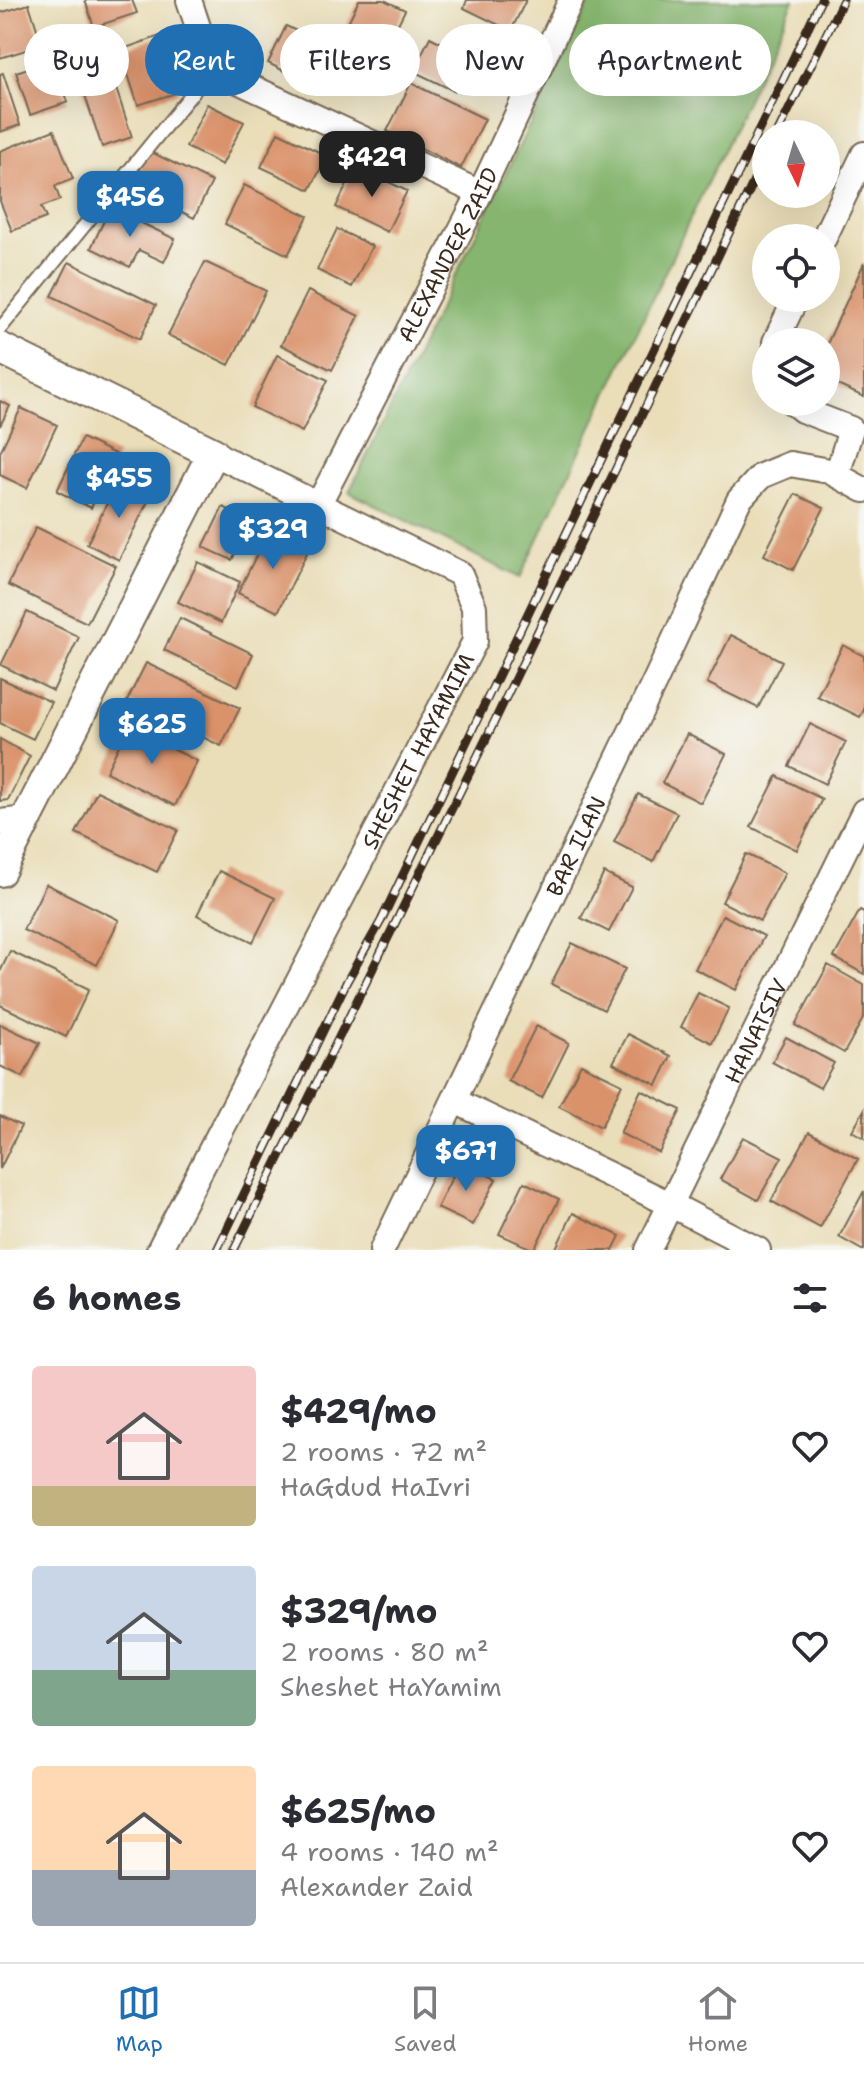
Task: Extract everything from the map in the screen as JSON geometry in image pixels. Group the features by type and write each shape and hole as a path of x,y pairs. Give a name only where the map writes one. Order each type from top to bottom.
{"street":[{"path":"189,0 197,24"},
{"name":"ALEXANDER ZAID","path":"318,505 480,193 571,0"},
{"path":"264,93 480,193"},
{"path":"831,224 864,154"},
{"name":"SHESHET HAYAMIM","path":"0,348 460,574 474,607 475,641 159,1250"},
{"path":"817,416 851,429 837,475 864,490"},
{"path":"0,871 14,820 213,453"},
{"name":"BAR ILAN","path":"382,1250 739,500 761,476 790,464 837,475"},
{"name":"HANATSIV","path":"648,1250 864,811"},
{"path":"455,1101 670,1204 758,1250"}],"lane":[{"path":"0,329 190,96"}],"green space":[{"path":"591,0 794,0 771,49 771,24 579,24"},
{"path":"569,45 569,96 748,96 520,578 349,492 544,96 553,96 553,77"}],"building":[{"path":"85,0 132,0 137,13 103,24 93,24"},
{"path":"359,0 384,0 405,10 398,24 347,24"},
{"path":"467,0 526,0 514,24 497,24 464,8"},
{"path":"29,4 35,24 24,24 24,51 0,58 0,13"},
{"path":"430,37 436,40 436,82 420,74 420,57"},
{"path":"280,38 280,69 268,63"},
{"path":"145,41 145,96 166,96 138,105 129,78 129,47"},
{"path":"24,69 24,96 66,96 68,102 30,115 16,72"},
{"path":"3,73 20,125 0,132 0,74"},
{"path":"420,87 485,119 461,168 387,131 404,96 420,96"},
{"path":"85,96 119,96 132,137 102,147"},
{"path":"207,104 244,122 222,165 186,147"},
{"path":"54,130 73,179 55,186 60,200 41,207 46,218 12,231 0,201 0,151"},
{"path":"278,132 327,156 310,190 261,167"},
{"path":"149,151 212,182 194,218 131,187"},
{"path":"356,166 407,191 387,232 336,207"},
{"path":"244,185 308,216 288,255 225,224"},
{"path":"110,208 175,239 164,262 139,250 130,267 91,248"},
{"path":"337,229 372,246 352,287 317,270"},
{"path":"69,262 156,305 140,339 52,296"},
{"path":"205,262 266,291 229,365 168,335"},
{"path":"864,263 864,397 840,386 840,328 834,328"},
{"path":"308,291 359,316 332,370 281,345"},
{"path":"277,355 328,380 302,432 252,407"},
{"path":"0,401 10,406 0,426"},
{"path":"21,408 57,425 27,488 0,475 0,452"},
{"path":"82,438 117,455 91,508 57,491"},
{"path":"119,479 151,495 119,560 87,544"},
{"path":"795,494 824,508 793,570 764,555"},
{"path":"223,507 251,520 232,560 203,547"},
{"path":"36,527 116,566 87,623 8,585"},
{"path":"269,529 309,549 278,612 238,593"},
{"path":"198,562 240,582 221,623 178,602"},
{"path":"27,612 79,637 53,691 1,665"},
{"path":"180,618 253,654 238,686 164,650"},
{"path":"731,635 782,661 758,708 707,683"},
{"path":"843,645 864,656 864,710 860,717 817,696"},
{"path":"146,663 240,708 221,746 127,701"},
{"path":"0,678 51,702 33,739 0,723"},
{"path":"810,724 846,742 825,784 789,766"},
{"path":"128,727 197,761 175,806 106,772"},
{"path":"687,734 726,754 701,803 662,783"},
{"path":"0,739 30,756 8,800 0,801"},
{"path":"777,776 822,799 797,850 751,827"},
{"path":"97,791 178,830 157,872 76,833"},
{"path":"638,794 677,813 653,862 614,842"},
{"path":"746,854 785,873 760,921 722,902"},
{"path":"219,871 275,898 253,942 197,915"},
{"path":"604,873 632,887 609,932 581,918"},
{"path":"46,884 119,920 97,965 23,930"},
{"path":"860,910 864,912 864,974 834,957"},
{"path":"723,915 764,936 736,990 695,969"},
{"path":"572,943 625,969 604,1010 551,984"},
{"path":"10,951 89,989 66,1037 0,1005 0,972"},
{"path":"828,965 864,985 864,1017 844,1053 795,1025"},
{"path":"698,993 729,1008 712,1043 681,1027"},
{"path":"0,1024 40,1043 23,1077 0,1066"},
{"path":"536,1026 569,1043 542,1098 508,1081"},
{"path":"628,1034 671,1056 657,1085 613,1063"},
{"path":"786,1037 834,1063 820,1088 772,1062"},
{"path":"581,1064 622,1084 601,1127 559,1106"},
{"path":"641,1090 681,1110 659,1153 620,1133"},
{"path":"864,1110 864,1138 852,1131"},
{"path":"0,1116 21,1126 0,1169"},
{"path":"809,1132 858,1159 820,1228 771,1201"},
{"path":"743,1137 782,1157 758,1200 720,1179"},
{"path":"460,1161 496,1179 473,1225 437,1208"},
{"path":"524,1182 559,1199 534,1250 499,1234"},
{"path":"864,1191 864,1250 862,1250 839,1237"},
{"path":"573,1213 620,1236 613,1250 555,1250"}],"railway":[{"path":"217,1250 347,981 381,921 821,0"},
{"path":"784,120 843,0"},
{"path":"234,1250 486,739 752,185"}]}
